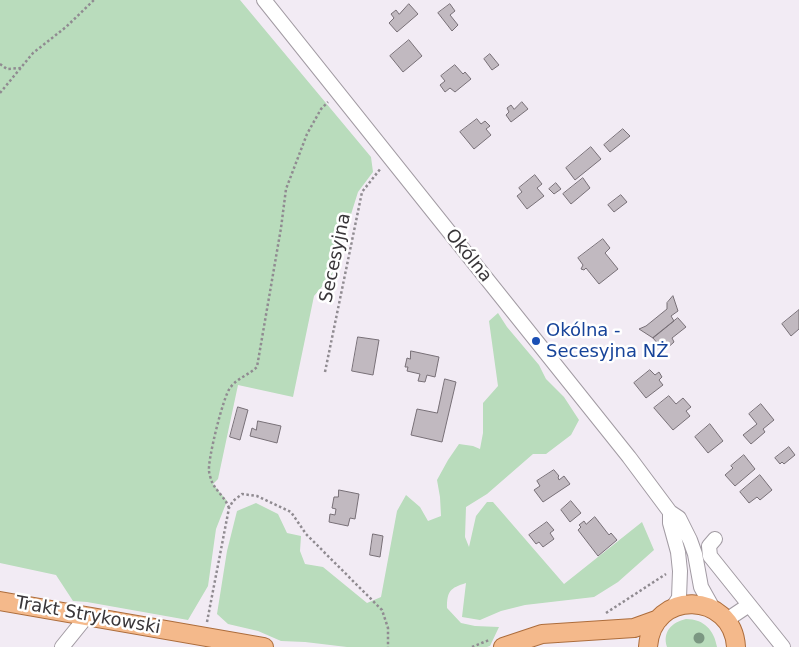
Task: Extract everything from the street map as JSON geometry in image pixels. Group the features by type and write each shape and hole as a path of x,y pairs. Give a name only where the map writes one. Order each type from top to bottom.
{"main road":[{"name":"Trakt Strykowski","path":"0,601 264,647"},
{"path":"503,647 542,634 639,627 680,605 694,604 708,608 720,616 733,632 736,646"},
{"path":"648,647 651,632 666,613"}],"street":[{"name":"Okólna","path":"264,0 629,457 670,512 679,518 695,554 700,587 720,616"},
{"name":"Okólna","path":"666,613 679,598 680,571 678,552 670,523 670,512"},
{"path":"715,539 709,546 710,556 783,647"},
{"path":"720,616 749,605"},
{"path":"62,647 87,616"}],"path":[{"path":"0,93 33,53 66,27 94,0"},
{"path":"0,64 7,69 21,68"},
{"path":"229,508 222,494 212,484 209,470 222,404 229,389 239,378 252,372 257,367 282,228 286,189 307,134 321,109 337,92"},
{"name":"Secesyjna","path":"324,372 362,192 389,157"},
{"path":"204,636 229,508 232,502 242,494 257,496 291,512 306,534 382,610 388,628 388,647"},
{"path":"601,629 601,616 669,572 680,571"}],"green space":[{"path":"0,0 240,0 371,157 373,172 358,192 332,275 314,296 293,397 238,385 218,479 213,484 227,501 216,529 208,586 188,620 73,601 56,575 0,563"},
{"path":"498,313 507,327 539,365 546,379 564,397 579,420 571,435 546,454 533,454 487,494 466,507 465,537 469,547 476,516 487,502 493,502 564,584 642,522 654,550 618,582 594,597 525,605 501,611 480,620 462,617 466,583 456,587 449,594 447,608 461,623 475,626 499,627 490,646 487,647 347,647 281,641 258,631 228,624 217,614 227,551 237,511 256,503 278,514 287,533 301,536 300,551 305,564 323,567 367,603 381,597 397,511 406,495 420,507 428,521 441,516 437,480 448,460 459,444 480,449 483,433 483,403 498,386 489,321"},
{"path":"686,619 703,623 711,631 717,647 667,647 666,637 669,628"}],"building":[{"path":"409,4 418,14 397,32 389,23 394,18 391,14 396,10 399,14"},
{"path":"450,4 455,11 450,15 458,25 452,31 438,13"},
{"path":"409,40 422,56 403,72 390,56"},
{"path":"490,54 499,65 492,70 484,59"},
{"path":"455,65 463,74 465,72 471,79 455,92 450,88 445,92 440,85 445,81 441,76"},
{"path":"522,102 528,109 511,122 506,115 509,112 507,108 511,105 514,109"},
{"path":"477,119 481,124 485,121 490,126 486,129 491,135 474,149 460,132"},
{"path":"623,129 630,136 610,152 604,145"},
{"path":"591,147 601,159 575,180 566,168"},
{"path":"535,175 542,184 537,188 544,196 527,209 517,196 522,192 519,188"},
{"path":"583,178 590,188 571,204 563,194"},
{"path":"556,183 561,189 554,194 549,189"},
{"path":"621,195 627,202 614,212 608,205"},
{"path":"603,239 610,248 605,253 618,269 599,284 586,268 584,270 581,269 583,265 578,258"},
{"path":"673,296 678,311 671,316 674,321 653,338 639,329 646,326 667,309 667,303"},
{"path":"799,310 799,329 791,336 782,324"},
{"path":"678,318 686,327 672,338 674,342 664,351 653,338"},
{"path":"358,337 379,340 373,375 352,371"},
{"path":"411,351 439,357 435,377 427,375 425,382 418,381 420,374 407,371 408,367 405,367 407,358 410,359"},
{"path":"650,370 655,375 659,372 662,377 659,380 663,385 646,398 634,383"},
{"path":"445,379 456,382 442,442 411,435 417,409 437,413"},
{"path":"669,396 676,404 683,398 691,407 686,411 690,416 673,430 654,408"},
{"path":"761,404 774,420 763,429 765,432 751,444 743,435 757,424 749,414"},
{"path":"238,407 248,410 240,440 230,437"},
{"path":"258,421 281,426 277,443 250,436 252,428 256,430"},
{"path":"710,424 723,441 708,453 695,437"},
{"path":"789,447 795,455 784,464 782,462 780,464 775,458"},
{"path":"744,455 755,469 735,486 725,475 733,468 731,466"},
{"path":"554,470 559,476 559,480 564,476 570,484 543,502 534,490 540,486 537,481"},
{"path":"760,475 772,490 760,500 757,497 749,503 740,492"},
{"path":"339,490 359,494 355,519 350,518 348,526 329,522 330,514 335,515 336,509 332,508 334,497 338,497"},
{"path":"571,501 581,513 570,522 561,510"},
{"path":"595,517 609,535 611,533 617,540 598,556 578,530 581,527 579,525 584,521 586,524"},
{"path":"547,522 554,530 550,533 554,539 543,547 539,542 536,544 529,535"},
{"path":"373,534 383,536 380,557 370,555"}],"place":[{"name":"Okólna - Secesyjna NŻ","path":"536,341"}]}
